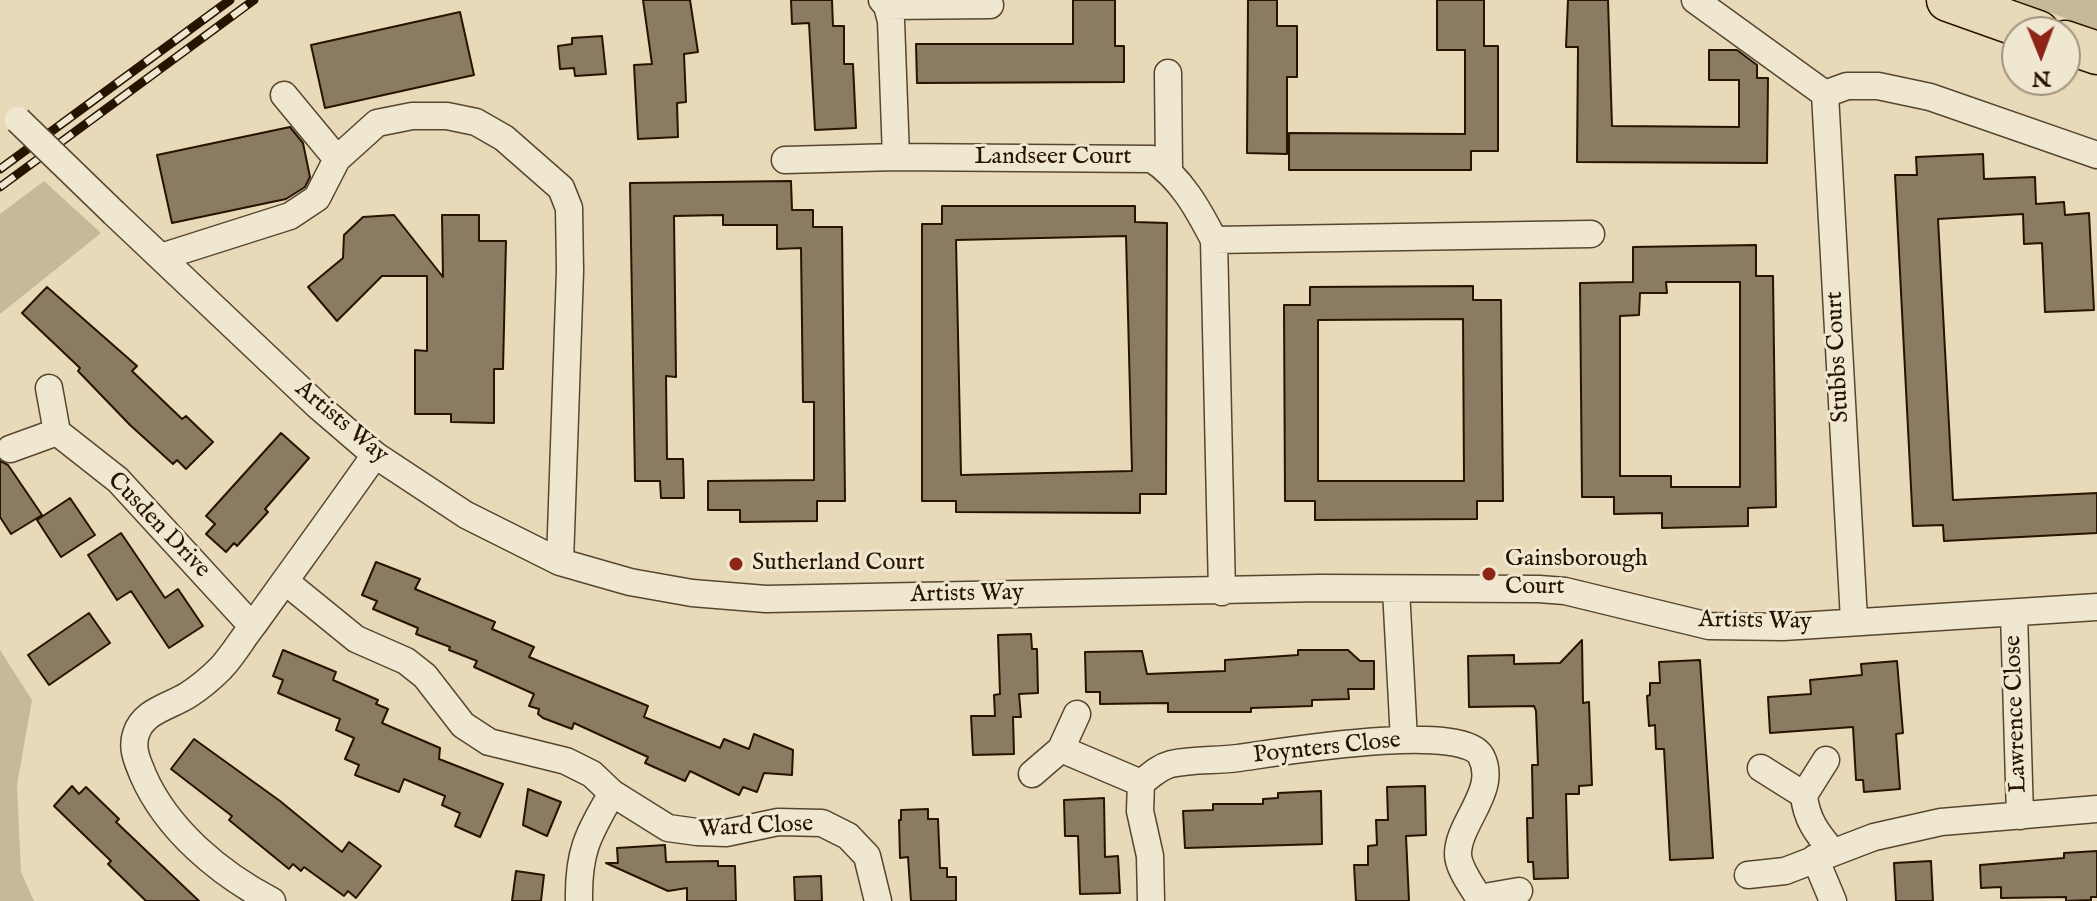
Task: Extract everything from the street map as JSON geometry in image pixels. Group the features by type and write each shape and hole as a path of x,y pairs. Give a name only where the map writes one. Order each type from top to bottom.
{"main road":[{"path":"1948,0 2001,19"}],"street":[{"path":"1695,0 1825,94 1847,86 1878,86 1930,97 2097,155"},
{"path":"896,157 891,21 884,3 990,5"},
{"path":"1168,73 1169,170 1192,200 1214,240 1222,592"},
{"name":"Stubbs Court","path":"1825,94 1854,620"},
{"path":"284,95 337,159"},
{"name":"Artists Way","path":"9,116 318,406 375,455 466,515 560,562 644,584 692,593 766,599 1320,588 1539,589 1565,591 1709,626 1783,627 1854,620 2097,607"},
{"path":"161,257 290,216 317,198 337,159 377,123 412,116 447,116 476,122 504,138 561,188 569,208 570,271 560,562"},
{"name":"Landseer Court","path":"785,160 896,157 1152,159 1169,170"},
{"path":"1214,240 1591,234"},
{"path":"10,449 57,432 49,388"},
{"name":"Cusden Drive","path":"57,432 118,480 252,626"},
{"path":"272,901 234,877 171,823 150,791 134,754 135,736 142,721 188,695 235,654 375,455"},
{"name":"Ward Close","path":"286,582 356,639 406,661 425,676 463,725 489,742 566,761 592,774 612,793 668,828 726,833 778,822 822,823 848,836 867,856 878,901"},
{"path":"1396,589 1404,740"},
{"name":"Lawrence Close","path":"2014,613 2020,816"},
{"path":"1032,774 1061,749 1077,714"},
{"name":"Poynters Close","path":"1141,783 1168,765 1189,761 1221,760 1337,744 1404,740 1464,744 1480,754 1484,766 1483,788 1458,856 1475,900 1519,891"},
{"path":"1061,749 1141,783 1140,811 1150,856 1151,901"},
{"path":"1826,760 1804,795 1805,811 1824,854 1833,901"},
{"path":"1761,768 1804,795"},
{"path":"579,901 583,848 612,793"},
{"name":"Lawrence Close","path":"1748,875 1785,871 1874,837 1941,822 2097,809"}],"shaded area":[{"path":"2017,0 2097,0 2097,30 2081,24 2081,16 2060,16"},
{"path":"44,181 101,233 0,314 0,214"},
{"path":"0,650 32,700 17,785 21,872 34,901 0,901"}],"building":[{"path":"643,0 690,0 698,52 684,54 686,102 677,103 678,137 638,139 634,65 652,64"},
{"path":"791,0 832,0 833,26 844,26 844,64 853,64 856,128 815,130 809,23 792,24"},
{"path":"1073,0 1115,0 1115,46 1124,46 1124,82 917,83 916,44 1073,44"},
{"path":"1248,0 1277,0 1277,26 1297,26 1297,77 1287,77 1287,154 1247,153"},
{"path":"1437,0 1484,0 1484,46 1498,46 1498,151 1471,151 1471,170 1289,170 1289,133 1465,134 1465,50 1437,50"},
{"path":"1568,0 1608,0 1612,126 1739,127 1739,80 1709,80 1709,50 1737,50 1757,65 1757,78 1768,78 1767,163 1577,162 1578,47 1566,47"},
{"path":"460,12 474,75 325,108 311,45"},
{"path":"602,36 606,74 575,76 574,68 560,69 558,46 572,44 572,38"},
{"path":"290,127 303,143 310,177 305,187 286,199 172,223 157,155"},
{"path":"1983,154 1984,179 2035,177 2036,204 2064,202 2065,215 2089,213 2094,310 2045,312 2042,243 2024,244 2023,214 1938,219 1953,500 2097,493 2097,533 1944,541 1943,525 1913,526 1895,175 1917,175 1916,157"},
{"path":"791,181 792,210 813,210 813,227 842,227 845,501 817,501 817,521 740,522 740,510 708,510 708,481 814,480 814,402 803,402 801,248 777,249 777,225 723,225 723,215 674,216 676,377 666,376 667,459 683,459 684,498 661,498 660,481 635,481 630,183"},
{"path":"942,206 1135,206 1135,222 1167,223 1166,494 1140,494 1140,513 956,512 956,501 922,501 922,224 942,224","holes":["1126,236 1132,471 961,475 956,240"]},
{"path":"394,215 443,277 442,215 479,215 479,241 506,241 503,369 494,369 494,423 451,422 451,414 415,414 415,350 427,351 427,276 382,276 337,321 308,287 343,258 344,235 363,217"},
{"path":"1756,245 1756,276 1773,276 1776,507 1748,508 1748,526 1662,528 1662,513 1614,514 1614,497 1582,497 1580,283 1633,282 1633,247","holes":["1666,282 1740,282 1740,487 1671,487 1671,476 1620,476 1620,316 1639,315 1640,293 1667,293"]},
{"path":"1473,286 1473,300 1501,300 1503,501 1477,501 1477,519 1315,520 1315,501 1285,501 1284,305 1310,305 1310,287","holes":["1463,319 1464,481 1318,481 1318,320"]},
{"path":"47,287 137,366 132,371 182,419 186,416 213,442 186,469 177,460 173,464 130,425 78,371 80,368 22,313"},
{"path":"281,433 309,458 265,509 268,512 237,546 234,543 226,552 206,534 215,524 206,516"},
{"path":"0,461 8,465 42,515 11,534 0,517"},
{"path":"70,498 95,535 61,557 37,520"},
{"path":"121,533 165,598 178,589 203,626 169,648 131,591 117,600 88,555"},
{"path":"376,562 420,579 415,589 495,622 492,629 534,647 529,657 648,706 644,717 720,748 724,739 749,749 754,734 793,750 792,775 764,773 757,792 743,787 739,795 690,771 685,781 645,763 648,757 574,723 572,729 543,718 538,714 539,709 529,706 534,694 474,667 477,661 449,650 450,647 416,634 418,628 373,609 377,601 362,595"},
{"path":"89,613 110,643 49,685 28,655"},
{"path":"1031,634 1032,649 1037,649 1038,693 1019,694 1021,717 1013,717 1014,754 973,755 971,716 995,716 994,695 1000,694 998,635"},
{"path":"1582,640 1583,703 1589,702 1592,785 1579,786 1579,794 1566,794 1568,878 1534,879 1533,862 1528,862 1527,818 1533,818 1532,765 1538,765 1536,711 1534,706 1469,707 1468,656 1514,655 1514,664 1560,663"},
{"path":"283,650 336,672 333,680 378,700 376,704 388,709 382,723 440,748 439,759 503,784 480,837 455,826 460,813 442,805 445,796 404,779 399,792 355,775 359,765 345,759 354,738 336,730 340,719 278,693 283,680 273,676"},
{"path":"1298,650 1348,650 1360,661 1374,661 1374,689 1348,689 1349,699 1312,700 1312,706 1251,708 1251,712 1168,712 1168,703 1100,704 1100,692 1086,692 1085,652 1142,651 1147,674 1225,671 1225,660 1298,655"},
{"path":"1700,660 1713,858 1670,860 1664,749 1656,749 1655,725 1649,726 1647,696 1650,695 1650,683 1660,683 1659,662"},
{"path":"1897,661 1903,733 1896,734 1900,789 1864,792 1863,780 1856,780 1853,727 1770,733 1768,697 1811,694 1810,680 1862,675 1861,664"},
{"path":"194,739 280,801 342,852 349,842 381,866 356,898 348,891 344,896 304,867 301,871 293,864 289,869 229,820 232,816 171,769"},
{"path":"72,786 79,794 86,787 119,819 116,822 199,901 146,901 108,864 111,861 54,806"},
{"path":"1425,786 1426,835 1406,836 1409,901 1356,901 1354,865 1368,865 1368,846 1377,845 1376,820 1388,820 1387,787"},
{"path":"528,789 561,802 547,836 523,825"},
{"path":"1321,791 1322,844 1185,848 1183,811 1213,810 1213,804 1263,804 1263,799 1278,798 1278,793"},
{"path":"1104,798 1105,857 1118,856 1120,893 1080,894 1078,836 1065,836 1064,800"},
{"path":"928,809 928,819 938,819 940,868 947,868 947,877 956,877 956,901 911,901 908,857 900,858 899,820 901,810"},
{"path":"665,845 666,862 718,861 718,866 735,866 736,901 687,901 687,888 668,891 606,863 618,863 617,848"},
{"path":"2097,851 2097,897 2091,897 2091,900 2066,901 2066,897 2001,898 2001,887 1981,888 1980,865 2064,858 2064,853"},
{"path":"1931,861 1933,901 1896,901 1894,863"},
{"path":"516,871 544,875 541,901 512,901"},
{"path":"821,876 822,901 795,901 794,877"}],"railway":[{"path":"0,169 230,0"},
{"path":"0,187 254,0"}],"place":[{"name":"Sutherland Court","path":"736,564"},
{"name":"Gainsborough Court","path":"1489,574"}]}
